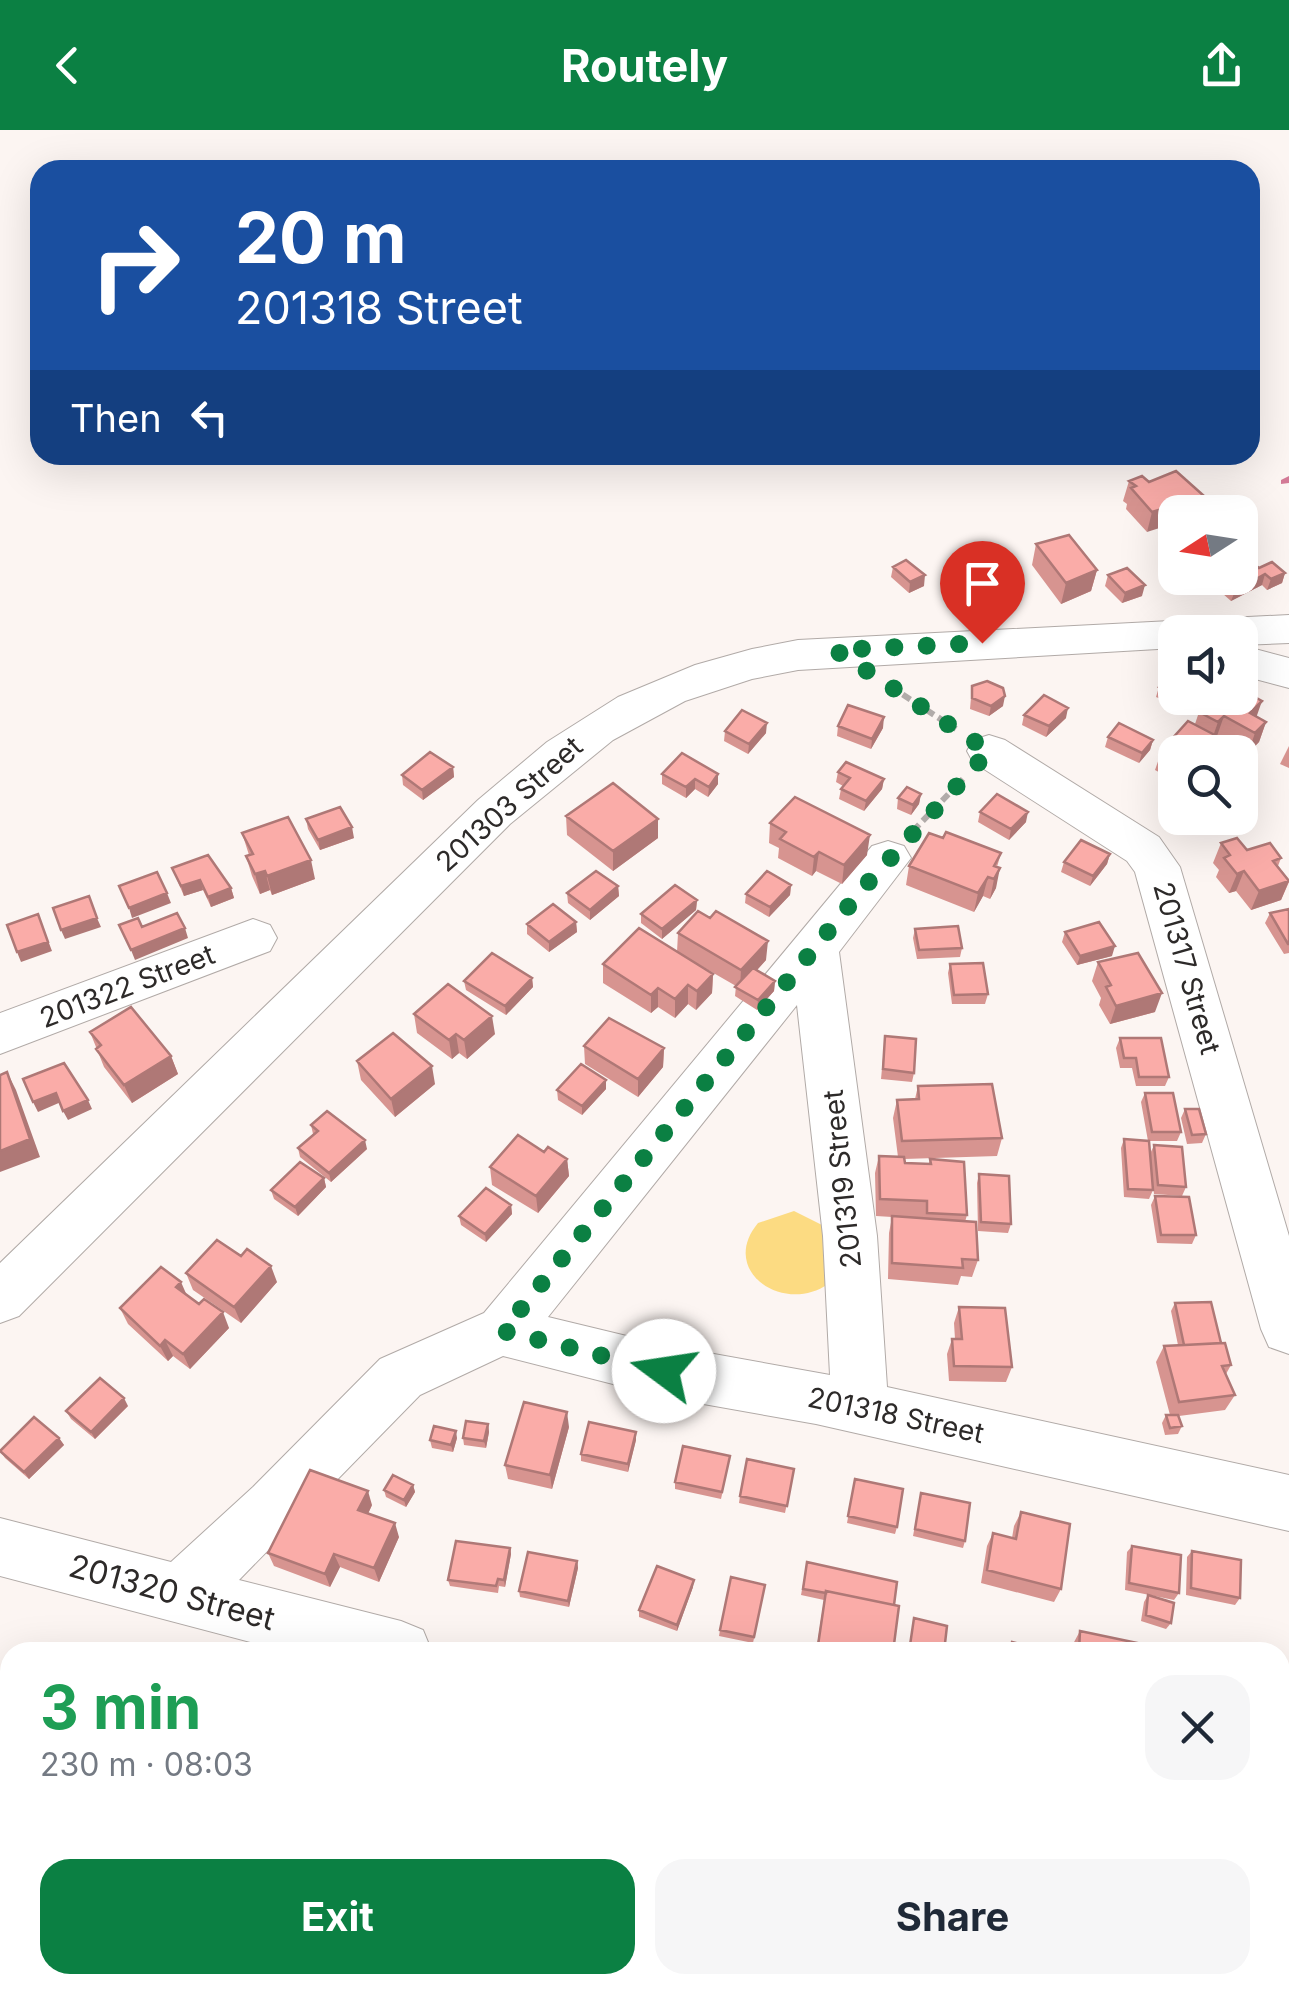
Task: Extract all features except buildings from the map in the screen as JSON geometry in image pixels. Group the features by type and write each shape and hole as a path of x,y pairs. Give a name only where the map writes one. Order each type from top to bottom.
{"street":[{"name":"201303 Street","path":"1258,630 1289,628"},
{"name":"201303 Street","path":"0,1299 415,888 561,752 609,718 692,680 744,664 835,650 1158,636"},
{"path":"1258,665 1289,673"},
{"name":"201317 Street","path":"989,751 1143,849 1157,866 1289,1329"},
{"path":"180,1594 274,1507 400,1377 455,1348 503,1331 816,952 888,858"},
{"name":"201322 Street","path":"0,1034 253,938"},
{"name":"201319 Street","path":"816,952 850,1236 860,1408"},
{"name":"201318 Street","path":"503,1331 664,1371 860,1408 1289,1504"},
{"name":"201320 Street","path":"0,1547 363,1642"}],"path":[{"path":"835,650 989,751 888,858"}],"shaded area":[{"path":"794,1211 830,1229 828,1284 811,1292 793,1294 761,1283 751,1272 746,1257 748,1241 758,1223"}],"waterway":[{"path":"1284,482 1289,479"}],"route":[{"path":"664,1371 503,1331 742,1036 816,952 842,913 888,858 989,751 835,650 982,643"}]}
